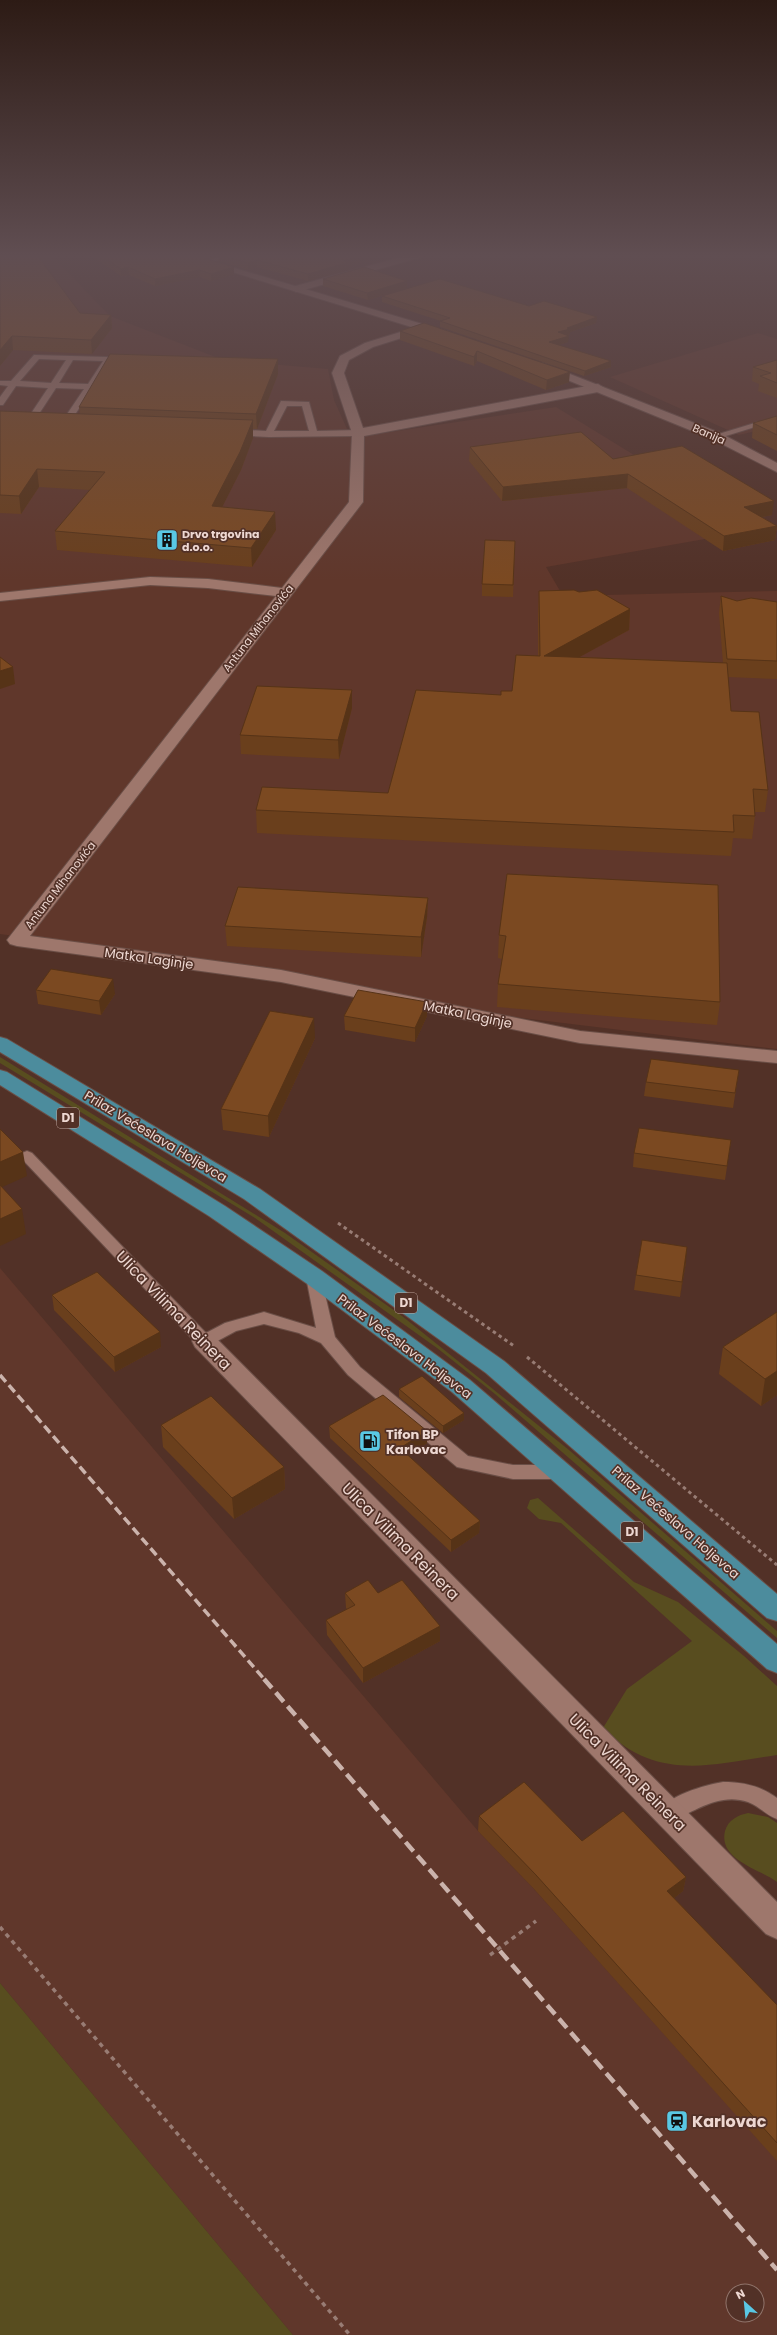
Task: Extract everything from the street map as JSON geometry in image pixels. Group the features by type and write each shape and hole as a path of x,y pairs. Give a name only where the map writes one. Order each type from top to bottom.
{"highway":[{"name":"Prilaz Većeslava Holjevca","path":"0,1043 252,1194 495,1367 777,1610"},
{"name":"Prilaz Većeslava Holjevca","path":"0,1076 217,1211 314,1277 461,1386 562,1472 777,1661"}],"street":[{"name":"Antuna Mihanovića","path":"18,940 356,502 358,433 338,372 341,364"},
{"name":"Banija","path":"536,364 716,436 777,468"},
{"path":"358,433 598,388"},
{"path":"0,597 20,597 130,582 171,580 286,593"},
{"name":"Matka Laginje","path":"18,940 281,976 580,1037 777,1057"},
{"name":"Ulica Vilima Reinera","path":"204,1341 777,1924"}],"lane":[{"path":"0,403 13,384 31,364"},
{"path":"42,425 25,424 67,364"},
{"path":"64,426 105,364"},
{"path":"0,383 90,387"},
{"path":"270,434 284,404 306,404 314,434"},
{"path":"716,436 761,424"},
{"path":"222,432 270,434 358,433"},
{"name":"Ulica Vilima Reinera","path":"27,1156 204,1341"},
{"path":"314,1277 327,1339"},
{"path":"204,1341 231,1327 264,1318 304,1329 327,1339 354,1371 464,1462 513,1472 562,1472"},
{"path":"668,1813 688,1801 709,1793 734,1789 752,1793 777,1810"}],"path":[{"path":"490,1955 536,1921"},
{"path":"0,1927 350,2335"}],"shaded area":[{"path":"0,364 269,364 328,369 334,400 351,438 556,407 756,530 546,567 563,596 777,591 777,1049 498,1015 287,973 0,934"},
{"path":"654,364 777,364 777,426 739,435 610,377"},
{"path":"0,1057 285,1233 402,1316 569,1450 777,1631 777,1638 495,1394 437,1348 255,1218 0,1063"},
{"path":"0,1268 478,1831 534,1889 777,2160 777,2335 293,2335 0,1983"},
{"path":"538,1498 634,1582 678,1602 744,1656 777,1686 777,1755 729,1763 706,1765 685,1766 664,1763 643,1756 623,1745 603,1728 627,1689 692,1641 561,1523 539,1519 527,1508 530,1500"},
{"path":"748,1813 768,1817 777,1823 777,1882 742,1862 728,1849 725,1841 726,1827 734,1819"},
{"path":"0,1983 293,2335 0,2335"}],"building":[{"path":"104,364 276,364 256,414 79,407"},
{"path":"508,364 546,364 570,372 547,380"},
{"path":"565,364 603,364 585,371"},
{"path":"763,364 777,364 777,383 760,376 771,373 753,367"},
{"path":"0,411 253,420 240,452 212,506 275,512 251,548 55,531 105,472 37,469 19,496 0,495"},
{"path":"777,416 777,435 753,423"},
{"path":"581,432 613,459 682,446 774,501 744,507 777,526 724,536 628,474 503,487 470,447"},
{"path":"485,540 515,541 513,585 482,584"},
{"path":"574,590 579,592 597,590 630,609 544,656 727,663 731,711 759,712 768,790 753,789 755,816 733,815 734,832 256,810 262,787 388,793 416,690 501,695 501,691 512,691 516,655 540,656 539,591"},
{"path":"721,596 737,601 751,598 777,602 777,661 727,659"},
{"path":"0,657 13,667 0,671"},
{"path":"257,686 352,690 338,740 240,735"},
{"path":"507,874 718,885 720,1002 498,984 506,936 499,935"},
{"path":"238,887 428,898 421,937 225,926"},
{"path":"51,969 113,979 99,1001 36,990"},
{"path":"358,990 427,1002 415,1028 344,1016"},
{"path":"270,1011 314,1018 268,1116 221,1109"},
{"path":"651,1059 739,1070 735,1093 646,1082"},
{"path":"639,1128 731,1140 727,1166 634,1153"},
{"path":"0,1129 23,1152 0,1162"},
{"path":"0,1185 22,1209 0,1219"},
{"path":"642,1240 687,1247 682,1282 636,1275"},
{"path":"97,1272 160,1332 114,1357 52,1295"},
{"path":"777,1312 777,1371 765,1379 723,1347"},
{"path":"422,1376 464,1413 443,1426 399,1389"},
{"path":"383,1395 427,1431 400,1448 480,1521 451,1540 329,1426"},
{"path":"211,1396 284,1467 232,1498 161,1425"},
{"path":"368,1580 378,1593 402,1580 440,1626 363,1668 326,1620 355,1605 345,1593"},
{"path":"524,1782 582,1841 623,1811 686,1877 667,1891 777,2005 777,2143 536,1875 479,1816"}],"railway":[{"path":"0,1375 265,1680"},
{"path":"264,1679 777,2270"}],"place":[{"name":"Drvo trgovina d.o.o.","path":"167,540"},
{"name":"Tifon BP Karlovac","path":"370,1441"},
{"name":"Karlovac","path":"677,2121"}]}
